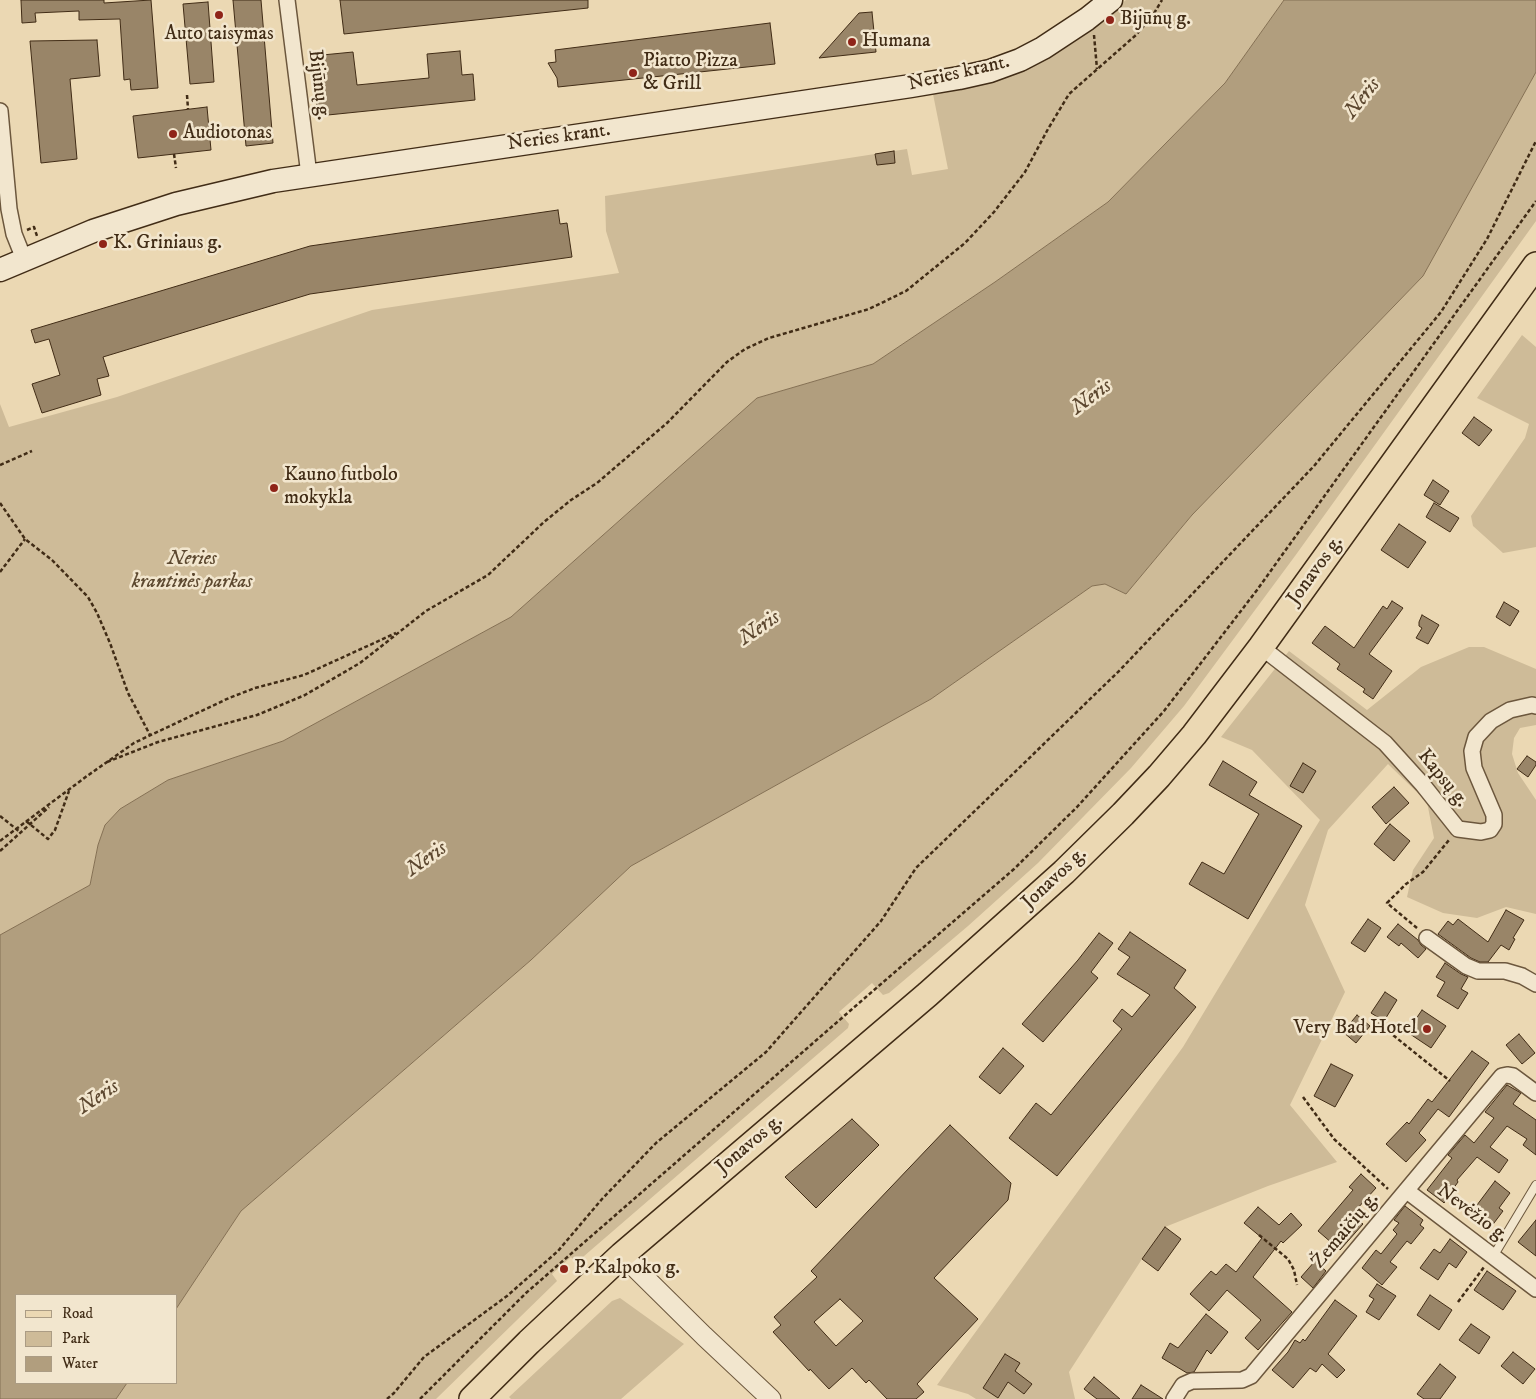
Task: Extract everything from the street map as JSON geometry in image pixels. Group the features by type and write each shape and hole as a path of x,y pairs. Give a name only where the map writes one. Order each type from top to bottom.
{"main road":[{"name":"Neries krant.","path":"0,270 93,231 176,204 240,188 309,175 766,108 959,78 990,71 1027,56 1066,34 1110,0"},
{"name":"Jonavos g.","path":"472,1399 529,1342 622,1255 879,1036 1064,872 1159,776 1200,727 1261,647 1536,265"}],"street":[{"name":"Bijūnų g.","path":"287,0 309,175"},
{"path":"0,111 9,209 14,234 24,260"},
{"name":"Kapsų g.","path":"1261,647 1385,743 1423,785 1458,829 1481,832 1490,830 1494,824 1494,815 1474,768 1472,751 1476,737 1491,721 1510,710 1532,705 1536,706"},
{"path":"1427,938 1466,966 1478,971 1505,971 1522,976 1536,984"},
{"name":"Žemaičių g.","path":"1174,1399 1183,1386 1192,1381 1242,1380 1251,1376 1502,1076 1513,1076 1536,1093"},
{"name":"Nevėžio g.","path":"1403,1195 1494,1255 1536,1289"},
{"path":"622,1255 711,1343 772,1399"}],"lane":[{"path":"1494,1255 1536,1185"}],"path":[{"path":"107,762 158,742 257,714 305,695 360,663 426,611 488,575 544,522 597,482 667,423 727,362 745,349 769,338 869,309 906,291 966,243 994,212 1025,172 1069,94 1136,35 1162,0"},
{"path":"1094,28 1097,70"},
{"path":"187,94 188,109"},
{"path":"387,1399 424,1357 507,1296 558,1251 602,1199 656,1143 766,1052 881,921 916,868 1120,670 1314,466 1440,312 1487,239 1536,141"},
{"path":"174,154 176,168"},
{"path":"420,1399 526,1293 1014,869 1077,807 1164,711 1257,590 1536,201"},
{"path":"0,465 32,451"},
{"path":"0,502 25,539 52,560 88,597 110,642 128,694 150,735"},
{"path":"0,572 25,539"},
{"path":"0,841 134,743 229,698 255,688 304,675 400,631"},
{"path":"26,821 48,839 55,830 69,790"},
{"path":"0,851 57,799"},
{"path":"0,816 20,833"},
{"path":"1427,938 1387,903 1406,884 1423,872 1458,829"},
{"path":"1372,1019 1450,1081"},
{"path":"1303,1097 1334,1139 1403,1195"},
{"path":"1259,1235 1288,1259 1294,1270 1297,1285"},
{"path":"1458,1302 1494,1255"}],"green space":[{"name":"Neries krantinės parkas","path":"1126,0 1284,0 1225,83 1108,202 995,282 873,364 757,398 511,617 283,741 168,780 120,809 105,825 98,845 90,885 0,935 0,404 9,427 117,397 372,310 619,273 606,231 605,196 907,149 912,175 948,169 933,94 1005,77 1050,57 1085,35"},
{"path":"1536,72 1536,221 1295,556 1184,706 1131,768 1038,863 889,993 883,995 872,983 839,1012 849,1024 848,1028 576,1263 571,1257 552,1274 557,1281 436,1399 116,1399 126,1384 178,1384 178,1306 241,1211 531,960 631,866 931,699 1092,586 1105,584 1126,594 1192,515 1423,276"},
{"path":"1522,335 1536,347 1536,547 1503,553 1473,526 1471,516 1525,438 1529,424 1477,398"},
{"path":"1469,647 1484,647 1536,669 1536,725 1520,728 1514,738 1512,754 1518,773 1536,800 1536,914 1506,907 1477,918 1443,913 1407,897 1413,870 1434,838 1427,802 1388,764 1328,830 1305,905 1345,992 1290,1105 1337,1162 1268,1186 1165,1227 1142,1259 1069,1372 1075,1399 976,1399 968,1394 937,1385 1183,1047 1320,820 1252,750 1221,737 1289,651 1367,710 1421,667"},
{"path":"620,1298 684,1344 621,1399 511,1399 509,1397 612,1301"}],"water":[{"name":"Neris","path":"1284,0 1536,0 1536,72 1423,276 1192,515 1126,594 1105,584 1092,586 931,699 631,866 531,960 241,1211 178,1306 178,1294 15,1294 15,1384 126,1384 116,1399 0,1399 0,935 90,885 98,845 105,825 120,809 168,780 283,741 511,617 757,398 873,364 995,282 1108,202 1225,83"}],"building":[{"path":"21,0 104,0 104,3 151,0 158,88 131,90 130,79 124,80 120,19 79,20 79,11 35,13 36,22 22,23"},
{"path":"233,0 261,0 273,143 246,146"},
{"path":"340,0 588,0 588,8 344,34"},
{"path":"208,2 214,82 190,84 183,4"},
{"path":"872,12 876,52 819,58 859,13"},
{"path":"770,23 775,64 558,87 557,78 548,63 556,62 555,50"},
{"path":"97,40 100,76 70,79 77,159 41,163 30,41"},
{"path":"460,51 462,75 473,74 475,100 318,116 312,56 353,52 357,85 429,78 427,54"},
{"path":"207,107 211,150 138,158 133,116"},
{"path":"894,151 895,163 877,165 875,154"},
{"path":"558,210 560,224 567,223 572,257 310,294 103,357 109,376 97,379 101,395 42,413 32,384 60,375 49,339 35,343 31,330 310,246"},
{"path":"1474,417 1492,430 1479,446 1462,433"},
{"path":"1433,480 1449,491 1440,505 1424,495"},
{"path":"1434,503 1459,518 1450,532 1426,517"},
{"path":"1399,524 1426,542 1408,568 1381,550"},
{"path":"1392,601 1403,608 1369,654 1392,671 1373,699 1363,692 1365,689 1337,669 1340,664 1312,643 1325,626 1354,648 1383,606 1387,609"},
{"path":"1504,602 1519,611 1510,626 1496,617"},
{"path":"1422,615 1439,625 1428,644 1416,638 1422,628 1419,626 1419,622"},
{"path":"1527,756 1536,762 1528,777 1517,769"},
{"path":"1223,761 1257,782 1249,795 1302,826 1248,919 1189,884 1202,862 1224,874 1259,814 1209,785"},
{"path":"1303,763 1316,771 1303,793 1290,786"},
{"path":"1394,787 1409,803 1386,824 1372,807"},
{"path":"1390,824 1410,841 1394,861 1374,844"},
{"path":"1506,910 1524,920 1513,938 1515,939 1509,950 1501,945 1488,962 1480,962 1471,958 1438,934 1448,921 1453,925 1458,919 1488,942"},
{"path":"1368,919 1381,928 1365,952 1351,943"},
{"path":"1398,924 1426,949 1418,958 1401,943 1399,946 1387,937"},
{"path":"1130,932 1186,970 1174,988 1196,1007 1057,1176 1009,1138 1036,1103 1051,1115 1122,1029 1113,1021 1122,1009 1132,1017 1150,995 1117,974 1130,957 1118,949"},
{"path":"1099,933 1113,943 1091,972 1098,978 1043,1042 1022,1024"},
{"path":"1445,963 1468,977 1461,989 1468,993 1458,1009 1437,996 1445,982 1436,977"},
{"path":"1385,992 1397,1000 1384,1021 1371,1013"},
{"path":"1422,1010 1446,1026 1431,1048 1407,1032"},
{"path":"1357,1015 1370,1026 1356,1043 1343,1032"},
{"path":"1519,1034 1535,1053 1522,1064 1506,1045"},
{"path":"1003,1048 1024,1066 1000,1094 979,1077"},
{"path":"1472,1051 1489,1063 1449,1117 1438,1109 1419,1133 1426,1140 1406,1162 1386,1144 1407,1122 1409,1124 1428,1099 1432,1102"},
{"path":"1331,1064 1353,1075 1335,1107 1314,1096"},
{"path":"1507,1085 1521,1093 1513,1104 1536,1120 1536,1155 1523,1145 1527,1139 1507,1126 1490,1147 1508,1160 1499,1173 1477,1157 1457,1180 1458,1182 1454,1190 1444,1203 1427,1190 1452,1158 1448,1155 1465,1135 1474,1143 1494,1118 1485,1112"},
{"path":"852,1119 879,1145 816,1208 785,1177"},
{"path":"950,1125 1011,1183 1008,1200 934,1278 978,1319 917,1384 924,1392 916,1399 887,1399 869,1380 866,1383 852,1368 829,1389 810,1369 809,1371 773,1332 781,1325 774,1317 817,1277 811,1271","holes":["840,1299 863,1321 836,1346 814,1322"]},
{"path":"1361,1174 1376,1188 1356,1210 1359,1212 1355,1217 1363,1224 1340,1250 1318,1231 1353,1190 1349,1187"},
{"path":"1495,1181 1510,1193 1499,1208 1503,1211 1491,1227 1471,1213"},
{"path":"1405,1206 1423,1220 1420,1225 1424,1228 1411,1244 1407,1241 1390,1262 1397,1267 1382,1285 1362,1268 1376,1250 1381,1254 1397,1234 1393,1230 1399,1223 1394,1220"},
{"path":"1258,1207 1279,1225 1291,1213 1302,1225 1283,1243 1281,1241 1253,1277 1292,1312 1258,1350 1245,1338 1261,1320 1227,1290 1209,1311 1190,1294 1211,1271 1216,1275 1226,1264 1236,1272 1262,1238 1244,1223"},
{"path":"1536,1220 1536,1256 1518,1242"},
{"path":"1165,1227 1181,1239 1158,1271 1142,1259"},
{"path":"1450,1239 1467,1252 1456,1268 1449,1263 1438,1280 1420,1268 1434,1249 1440,1253"},
{"path":"1315,1261 1326,1271 1313,1288 1301,1277"},
{"path":"1487,1271 1516,1291 1503,1310 1474,1290"},
{"path":"1377,1284 1396,1296 1379,1320 1366,1312 1374,1299 1369,1296"},
{"path":"1430,1295 1452,1310 1439,1330 1417,1315"},
{"path":"1335,1300 1357,1316 1328,1354 1345,1370 1337,1378 1322,1364 1316,1372 1310,1368 1293,1388 1272,1370 1288,1352 1295,1340 1300,1343 1303,1339 1305,1341"},
{"path":"1206,1314 1228,1332 1211,1354 1207,1350 1194,1372 1187,1373 1162,1358 1170,1343 1178,1348"},
{"path":"1471,1324 1490,1337 1479,1354 1459,1340"},
{"path":"1513,1352 1535,1369 1523,1384 1501,1366"},
{"path":"1005,1354 1020,1363 1015,1371 1032,1384 1024,1394 1008,1382 998,1398 983,1388"},
{"path":"1440,1364 1456,1377 1440,1399 1424,1399 1417,1394"},
{"path":"1094,1377 1120,1399 1097,1399 1084,1389"},
{"path":"1141,1385 1163,1399 1132,1399"}],"place":[{"name":"Auto taisymas","path":"219,15"},
{"name":"Bijūnų g.","path":"1110,20"},
{"name":"Humana","path":"852,42"},
{"name":"Piatto Pizza & Grill","path":"633,73"},
{"name":"Audiotonas","path":"173,134"},
{"name":"K. Griniaus g.","path":"103,244"},
{"name":"Kauno futbolo mokykla","path":"274,488"},
{"name":"Very Bad Hotel","path":"1427,1029"},
{"name":"P. Kalpoko g.","path":"564,1269"}]}
